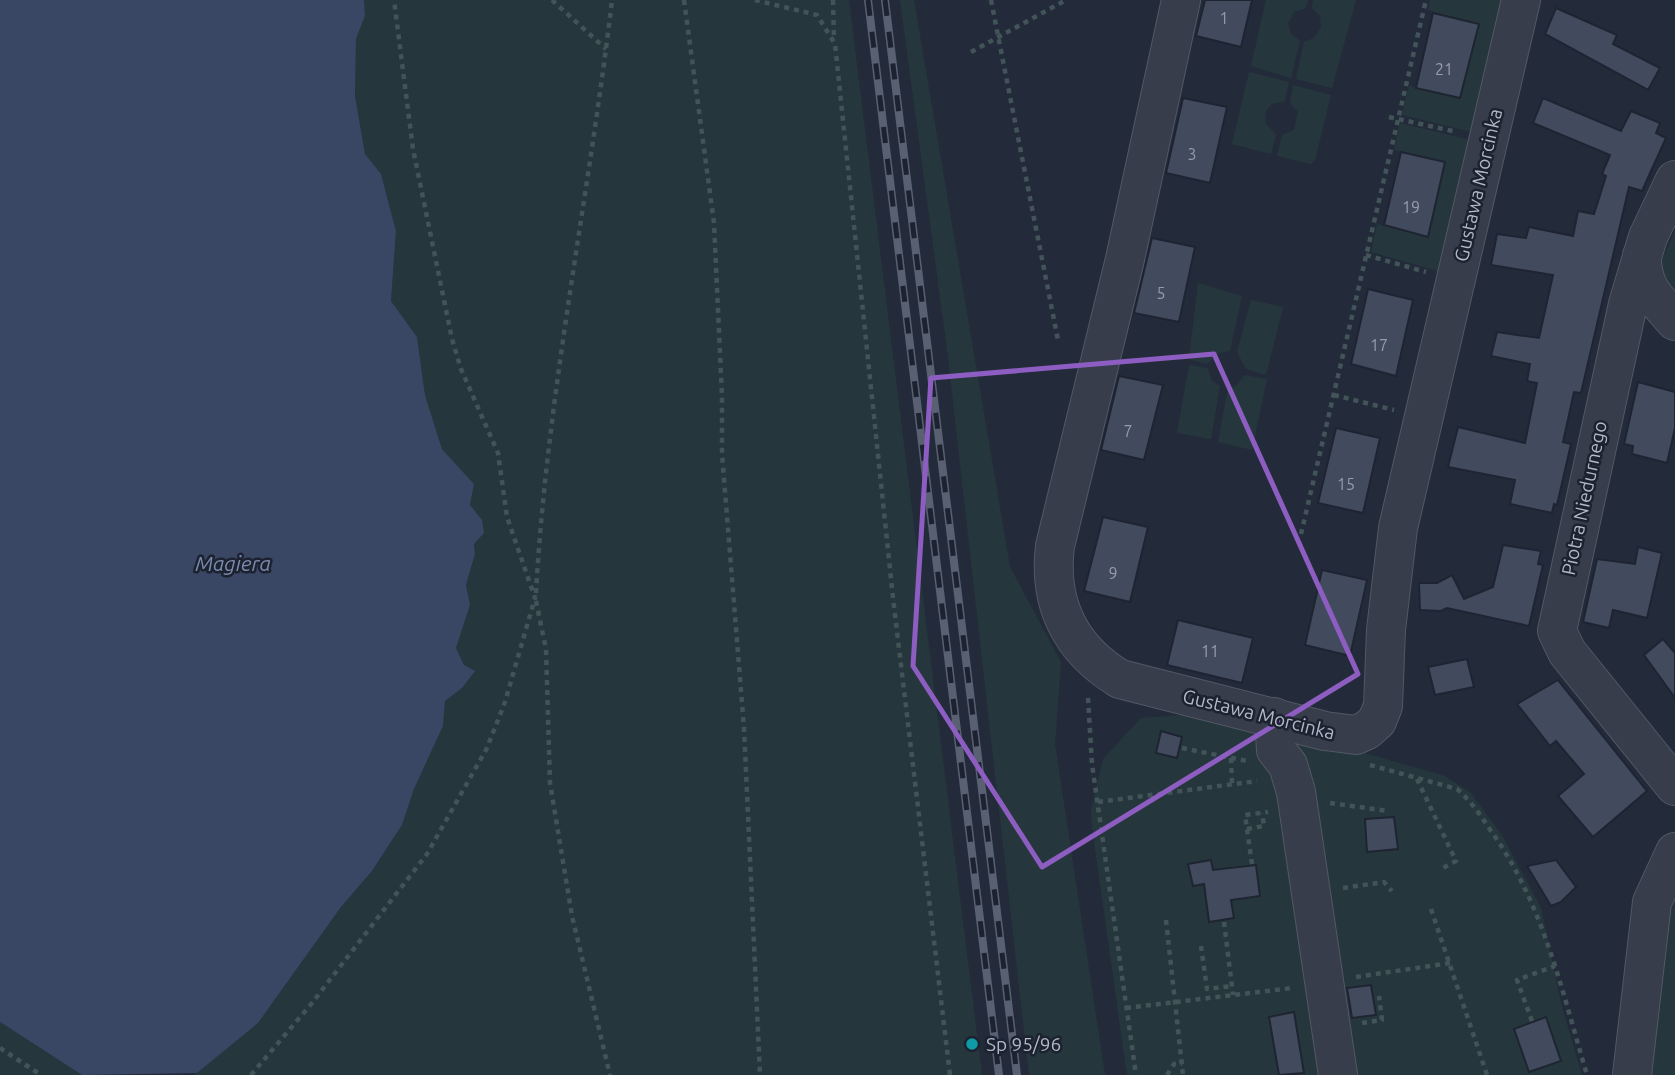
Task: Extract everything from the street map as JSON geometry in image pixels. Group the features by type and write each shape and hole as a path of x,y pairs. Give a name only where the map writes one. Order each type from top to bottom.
{"street":[{"name":"Gustawa Morcinka","path":"1181,0 1125,259 1055,546 1053,592 1071,631 1098,664 1132,683 1325,732 1356,734 1377,721 1383,706 1386,630 1398,528 1521,0"},
{"name":"Piotra Niedurnego","path":"1675,180 1642,256 1609,384 1557,631 1567,652 1675,786"},
{"path":"1642,256 1642,275 1648,290 1675,321"},
{"path":"1274,718 1276,793 1310,892 1338,1075"},
{"path":"1632,1075 1653,902 1675,852"}],"path":[{"path":"394,0 413,149 452,339 461,369 498,453 508,517 536,598 546,649 550,783 572,916 610,1075"},
{"path":"552,0 606,50"},
{"path":"251,1075 320,993 427,854 487,748 505,702 536,598 548,464 612,0"},
{"path":"684,0 714,223 722,454 744,728 760,1075"},
{"path":"755,0 817,15 835,44"},
{"path":"833,0 835,44 893,598 950,1075"},
{"path":"991,0 1001,35 1058,340"},
{"path":"971,52 1066,0"},
{"path":"1301,534 1426,0"},
{"path":"1389,117 1488,140"},
{"path":"1366,255 1436,275"},
{"path":"1334,395 1402,411"},
{"path":"1098,664 1087,711 1136,1075"},
{"path":"1182,748 1231,758 1276,793"},
{"path":"1231,758 1232,784"},
{"path":"1366,763 1457,789 1479,813 1517,872 1533,903 1587,1075"},
{"path":"1416,778 1456,862 1438,870"},
{"path":"1098,802 1232,784 1388,811"},
{"path":"1252,864 1245,815 1276,793"},
{"path":"1247,829 1264,827 1276,793"},
{"path":"1310,892 1384,882 1391,886 1392,891"},
{"path":"1431,909 1487,1075"},
{"path":"1166,920 1183,1075"},
{"path":"1224,922 1233,995"},
{"path":"1201,946 1207,989 1232,986"},
{"path":"1126,1008 1233,995 1450,962"},
{"path":"1532,1021 1517,980 1555,967"},
{"path":"0,1048 41,1075"},
{"path":"1167,1075 1174,1064 1182,1064"}],"highlighted area":[{"path":"1214,354 1358,674 1042,867 913,666 931,378"}],"shaded area":[{"path":"364,0 849,0 982,1075 194,1075 258,1023 341,907 372,871 402,825 414,789 443,726 445,701 462,688 464,665 456,648 470,605 466,585 475,554 470,505 474,484 442,449 425,395 417,337 391,301 396,231 381,174 365,155 355,96 356,39 365,16"},
{"path":"900,0 914,0 1010,567 1061,662 1055,744 1105,1075 1029,1075 947,349"},
{"path":"1266,0 1308,0 1306,8 1294,12 1288,23 1291,34 1300,41 1291,78 1251,66"},
{"path":"1313,0 1356,0 1332,88 1296,79 1304,42 1314,38 1321,28 1320,16 1312,8"},
{"path":"1430,0 1509,0 1476,133 1402,115 1409,86 1460,98 1479,25 1428,10"},
{"path":"1249,72 1289,82 1285,101 1272,104 1266,111 1265,123 1276,134 1271,154 1232,144"},
{"path":"1293,85 1331,95 1315,160 1311,164 1277,156 1282,135 1294,130 1298,112 1290,103"},
{"path":"1400,123 1474,141 1445,273 1371,252 1377,224 1428,236 1445,162 1394,150"},
{"path":"1675,231 1675,293 1657,271"},
{"path":"1198,283 1242,296 1230,351 1219,353 1207,364 1189,359"},
{"path":"1251,300 1283,307 1266,375 1246,369 1237,352"},
{"path":"1189,365 1208,368 1212,381 1220,386 1211,439 1177,433"},
{"path":"1245,375 1267,379 1252,450 1218,442 1228,388 1236,386"},
{"path":"1221,712 1445,776 1471,793 1503,837 1541,908 1561,1003 1582,1075 1127,1075 1092,827 1091,809 1103,759 1141,718"},
{"path":"1675,893 1675,1075 1642,1075 1656,909"},
{"path":"0,1022 82,1075 0,1075"}],"water":[{"name":"Magiera","path":"0,0 364,0 365,16 356,39 355,96 365,154 381,174 396,231 391,301 417,337 425,395 442,449 474,484 470,505 482,520 484,533 474,544 475,554 466,585 470,605 456,648 464,665 475,671 462,688 445,701 443,726 414,789 402,825 372,871 341,907 258,1023 197,1073 82,1075 0,1022"}],"building":[{"path":"1205,0 1252,0 1241,47 1196,36"},
{"path":"1556,8 1617,35 1613,44 1660,68 1648,90 1545,34"},
{"path":"1433,13 1479,24 1460,98 1416,88"},
{"path":"1183,98 1227,107 1210,183 1166,173"},
{"path":"1543,98 1621,131 1631,111 1660,123 1656,133 1666,138 1642,191 1629,187 1581,393 1574,392 1563,442 1571,444 1557,505 1554,504 1552,513 1510,504 1515,480 1448,467 1458,427 1525,443 1537,383 1527,381 1530,364 1491,356 1497,332 1539,338 1553,275 1491,265 1497,234 1526,238 1529,227 1573,236 1578,211 1594,214 1606,176 1602,174 1610,155 1533,123"},
{"path":"1401,152 1445,162 1428,237 1384,225"},
{"path":"1152,238 1195,247 1179,322 1134,313"},
{"path":"1368,289 1413,300 1396,376 1351,364"},
{"path":"1119,376 1163,385 1144,460 1101,450"},
{"path":"1638,382 1675,392 1675,428 1667,463 1632,454 1633,446 1624,444"},
{"path":"1336,428 1380,438 1363,513 1318,503"},
{"path":"1103,517 1148,527 1130,602 1084,591"},
{"path":"1503,545 1541,551 1538,564 1543,565 1529,626 1447,608 1441,611 1420,610 1419,583 1437,583 1452,575 1464,599 1493,587"},
{"path":"1638,547 1662,553 1647,618 1613,610 1609,628 1583,622 1597,559 1635,564"},
{"path":"1322,570 1367,580 1350,656 1305,645"},
{"path":"1178,620 1253,638 1242,683 1167,665"},
{"path":"1663,639 1675,653 1675,698 1644,655"},
{"path":"1467,659 1474,687 1435,695 1428,667"},
{"path":"1558,680 1647,791 1593,837 1558,796 1584,774 1556,741 1550,746 1517,704"},
{"path":"1161,731 1182,737 1177,758 1156,753"},
{"path":"1394,817 1398,849 1367,852 1365,819"},
{"path":"1211,860 1213,870 1256,865 1260,896 1231,900 1234,918 1209,922 1204,884 1193,886 1188,864"},
{"path":"1556,860 1576,887 1561,902 1551,906 1527,866"},
{"path":"1371,985 1376,1015 1352,1018 1347,988"},
{"path":"1294,1012 1304,1073 1279,1075 1269,1017"},
{"path":"1546,1017 1561,1061 1529,1072 1514,1029"}],"railway":[{"path":"868,0 999,1075"},
{"path":"885,0 1017,1075"}],"place":[{"name":"Sp 95/96","path":"972,1044"}]}
